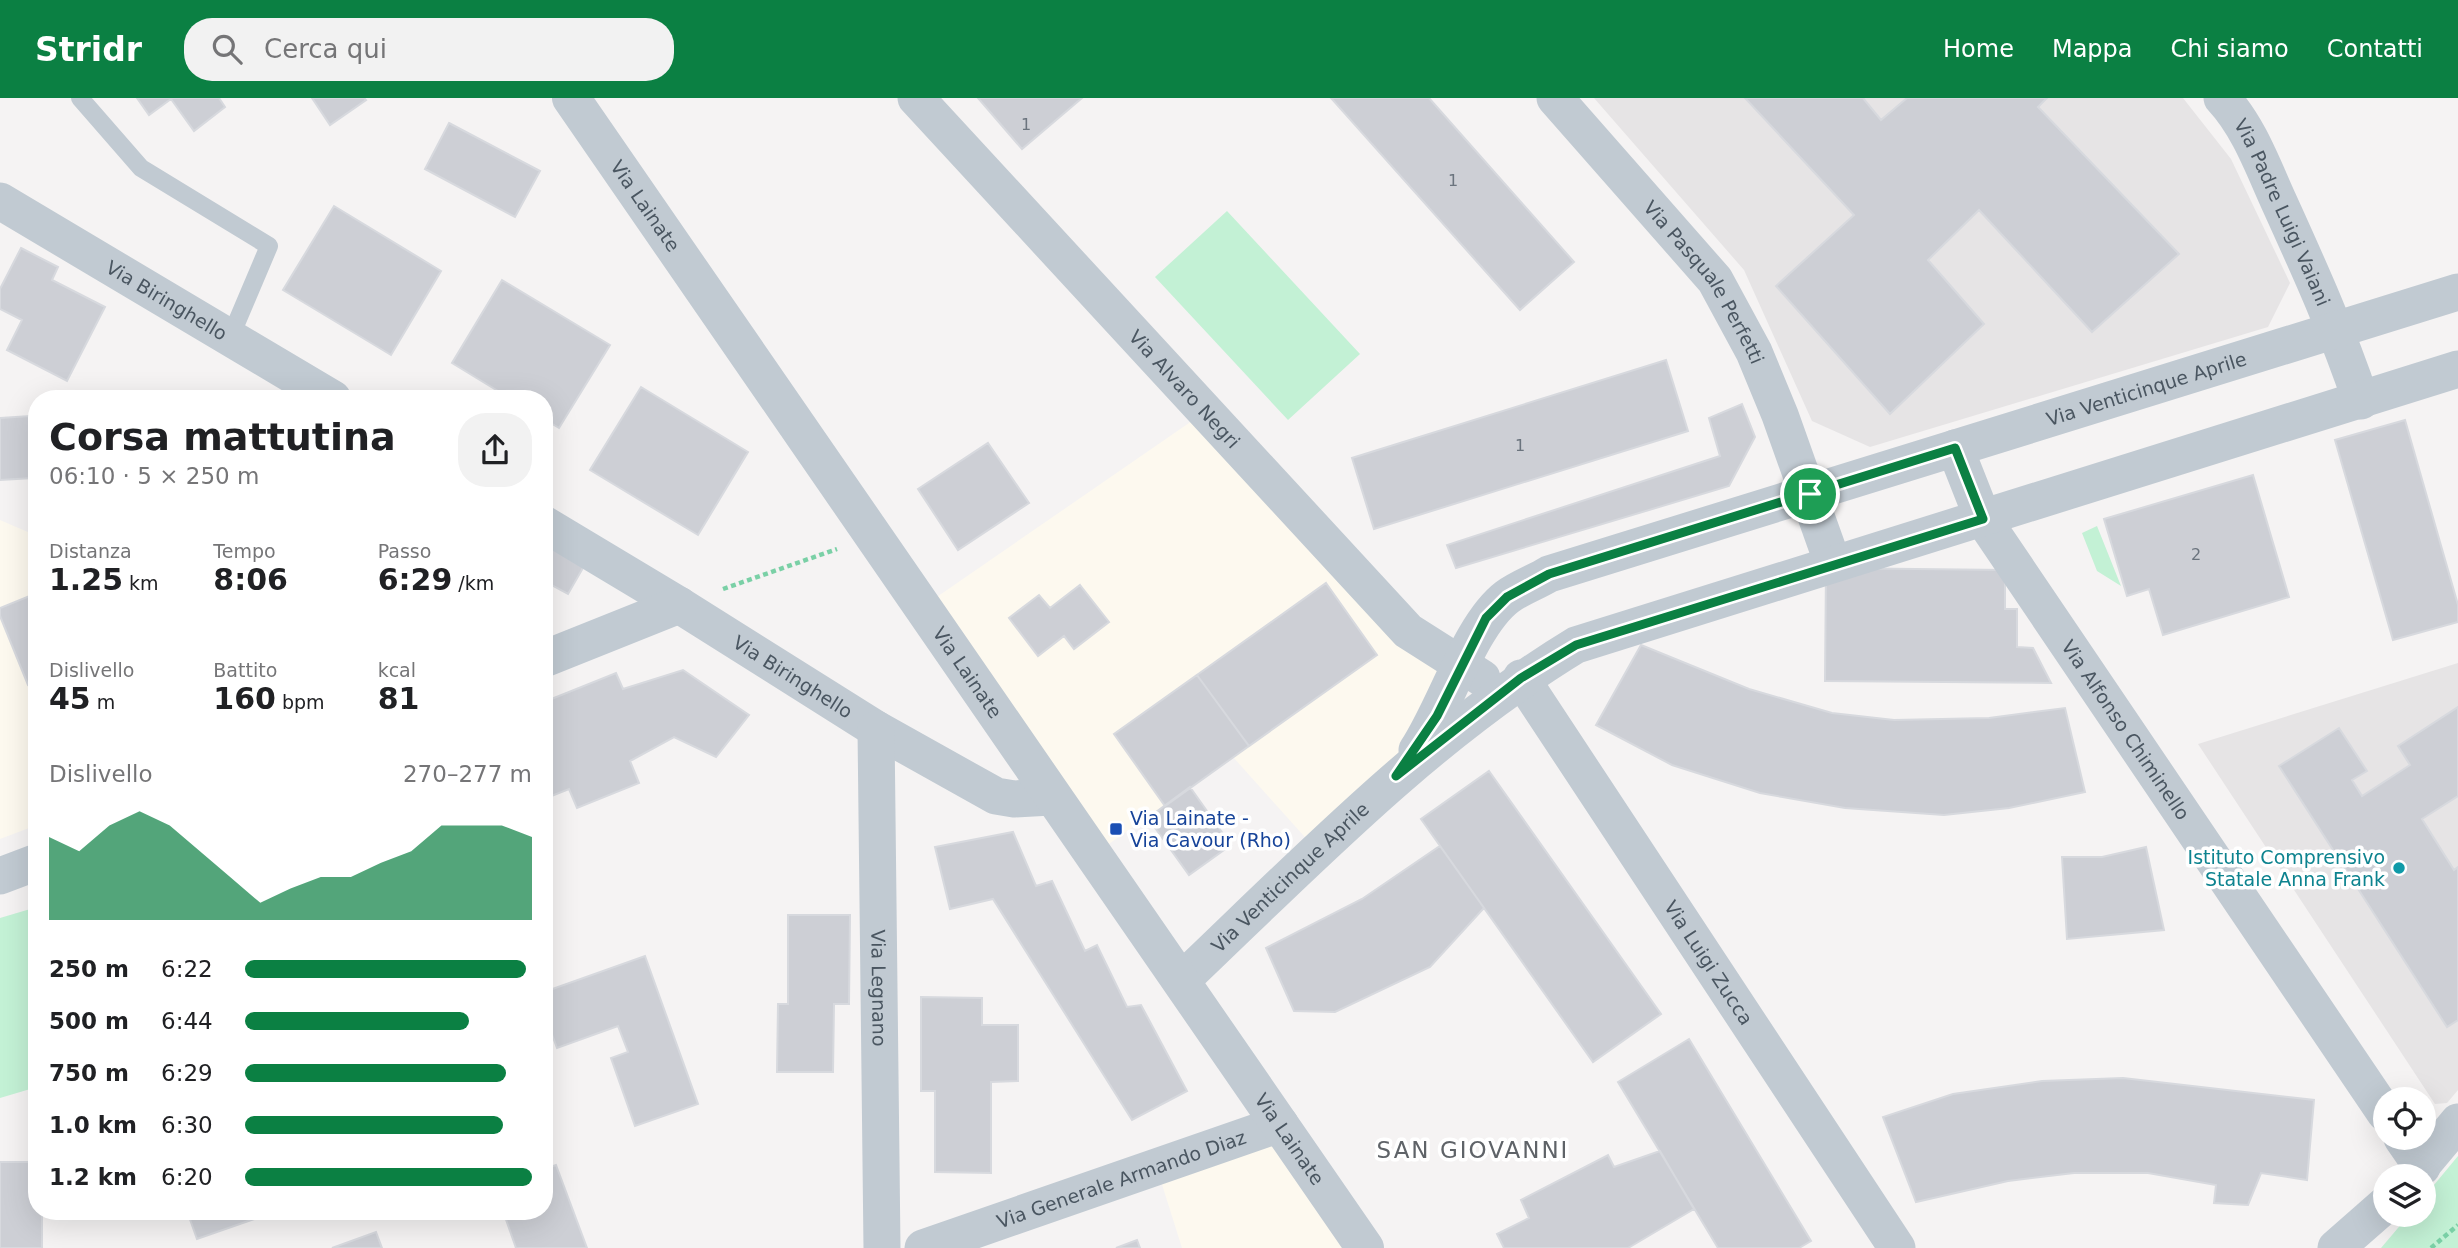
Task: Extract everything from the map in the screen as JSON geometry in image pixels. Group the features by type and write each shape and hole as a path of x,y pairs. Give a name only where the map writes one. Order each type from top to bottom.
{"street":[{"name":"Via Lainate","path":"570,98 1365,1248"},
{"name":"Via Alvaro Negri","path":"916,98 1408,631 1463,665"},
{"name":"Via Pasquale Perfetti","path":"1555,98 1715,280 1754,352 1810,494"},
{"name":"Via Padre Luigi Vaiani","path":"2222,98 2250,139 2338,330"},
{"name":"Via Biringhello","path":"0,201 318,390"},
{"name":"Via Venticinque Aprile","path":"1396,776 1437,716 1486,618 1507,597 1549,574 2458,292"},
{"path":"2338,330 2361,401"},
{"name":"Via Venticinque Aprile","path":"1182,980 1396,776 1521,679 1576,645 2458,369"},
{"path":"1955,448 1983,519"},
{"path":"1810,494 1833,564"},
{"name":"Via Alfonso Chiminello","path":"1983,519 2373,1095"},
{"name":"Via Biringhello","path":"553,529 876,729 996,796 1014,799 1051,797"},
{"path":"553,655 679,605"},
{"path":"1486,618 1486,648 1502,659 1521,679"},
{"path":"1463,665 1521,679"},
{"name":"Via Luigi Zucca","path":"1521,679 1897,1248"},
{"name":"Via Legnano","path":"876,729 882,1248"},
{"path":"0,876 28,865"},
{"path":"2424,1164 2458,1122"},
{"name":"Via Generale Armando Diaz","path":"923,1248 1280,1124"},
{"path":"2336,1248 2373,1216"}],"lane":[{"path":"80,98 141,167 269,246 230,338"}],"path":[{"path":"679,605 871,537"},
{"path":"2431,1248 2458,1225"}],"shaded area":[{"path":"1594,98 2183,98 2231,159 2290,283 2268,327 1870,447 1812,421 1744,270"},
{"path":"1202,414 1450,668 1392,769 1312,845 1233,757 1103,848 931,601"},
{"path":"0,520 28,532 28,828 0,839"},
{"path":"2458,663 2458,1090 2447,1103 2436,1104 2436,1087 2424,1087 2198,744"},
{"path":"1276,1132 1356,1248 1182,1248 1159,1175"}],"green space":[{"path":"1227,211 1360,354 1288,420 1155,277"},
{"path":"2097,526 2121,586 2097,571 2082,533"},
{"path":"28,910 28,1090 0,1098 0,918"},
{"path":"2458,1156 2458,1248 2381,1248 2399,1227 2436,1227 2436,1183"}],"building":[{"path":"137,98 219,98 225,107 194,131 171,99 149,115"},
{"path":"312,98 364,98 366,100 330,125"},
{"path":"978,98 1082,98 1022,149"},
{"path":"1331,98 1429,98 1574,262 1520,310"},
{"path":"1745,98 1863,98 1881,120 1907,98 2047,98 2038,107 2179,254 2092,332 1979,210 1928,260 1984,324 1890,414 1776,286 1854,215"},
{"path":"449,123 540,171 515,217 425,169"},
{"path":"334,206 441,271 391,355 283,290"},
{"path":"21,248 58,267 52,280 105,307 67,381 7,350 22,320 0,309 0,289"},
{"path":"502,280 610,345 559,428 553,424 553,390 496,390 452,363"},
{"path":"1666,360 1688,431 1374,529 1352,458"},
{"path":"641,387 748,452 698,535 590,470"},
{"path":"1742,404 1755,437 1729,486 1456,568 1447,545 1720,456 1709,418"},
{"path":"28,416 28,478 0,480 0,418"},
{"path":"2405,420 2458,605 2458,622 2393,640 2335,440"},
{"path":"988,443 1029,503 958,550 918,489"},
{"path":"2253,475 2289,597 2163,635 2149,589 2127,596 2104,519"},
{"path":"553,542 587,561 568,594 553,586"},
{"path":"1826,568 2005,570 2005,609 2017,609 2017,647 2033,648 2051,683 1825,681"},
{"path":"1326,583 1377,655 1249,746 1197,675"},
{"path":"1080,585 1109,622 1074,649 1064,636 1038,656 1009,618 1039,595 1050,608"},
{"path":"28,597 28,685 0,616 0,608"},
{"path":"1641,645 1749,689 1832,713 1894,720 1989,718 2065,708 2085,792 2009,808 1944,815 1845,808 1760,793 1672,765 1596,725"},
{"path":"683,670 749,715 716,757 674,737 630,761 639,783 577,808 569,789 553,795 553,698 616,673 623,689"},
{"path":"1197,675 1249,746 1165,806 1114,734"},
{"name":"Istituto Comprensivo Statale Anna Frank","path":"2458,707 2458,796 2422,819 2454,870 2458,867 2458,1020 2447,1027 2279,766 2339,728 2367,771 2352,780 2362,796 2410,765 2398,746"},
{"path":"1489,771 1661,1014 1593,1062 1421,819"},
{"path":"1190,787 1231,845 1189,875 1148,818"},
{"path":"1013,832 1036,886 1052,881 1085,951 1097,945 1127,1007 1141,1005 1187,1091 1132,1120 993,899 950,909 935,847"},
{"path":"1440,846 1484,908 1430,967 1335,1012 1294,1011 1266,948 1362,899"},
{"path":"2146,847 2164,930 2067,939 2062,857 2102,857"},
{"path":"788,915 850,915 849,1004 834,1004 833,1072 777,1072 778,1004 788,1004"},
{"path":"645,956 698,1104 635,1126 611,1058 628,1052 618,1026 557,1048 553,1037 553,989"},
{"path":"921,997 982,998 982,1025 1018,1025 1018,1081 991,1082 991,1173 935,1172 935,1091 921,1091"},
{"path":"1689,1039 1811,1241 1799,1248 1718,1248 1618,1082"},
{"path":"2123,1078 2314,1100 2307,1180 2261,1173 2248,1205 2214,1203 2216,1185 2148,1173 2074,1173 2008,1181 1916,1202 1883,1117 1953,1094 2042,1081"},
{"path":"1660,1151 1694,1209 1628,1248 1504,1248 1497,1234 1529,1218 1521,1200 1608,1155 1614,1167"},
{"path":"0,1162 28,1162 28,1220 42,1220 42,1248 0,1248"},
{"path":"556,1165 587,1248 516,1248 506,1220 553,1220 553,1166"},
{"path":"190,1220 251,1220 197,1239"},
{"path":"376,1232 382,1248 332,1248"},
{"path":"1137,1240 1140,1248 1116,1248"}],"place":[{"name":"Via Lainate - Via Cavour (Rho)","path":"1116,829"},
{"name":"Istituto Comprensivo Statale Anna Frank","path":"2399,868"}],"district":[{"name":"SAN GIOVANNI","path":"1473,1150"}],"route":[{"path":"1955,448 1983,519 1576,645 1521,678 1396,776 1418,748 1437,716 1486,618 1507,597 1549,574 1810,494 1955,448"}]}
